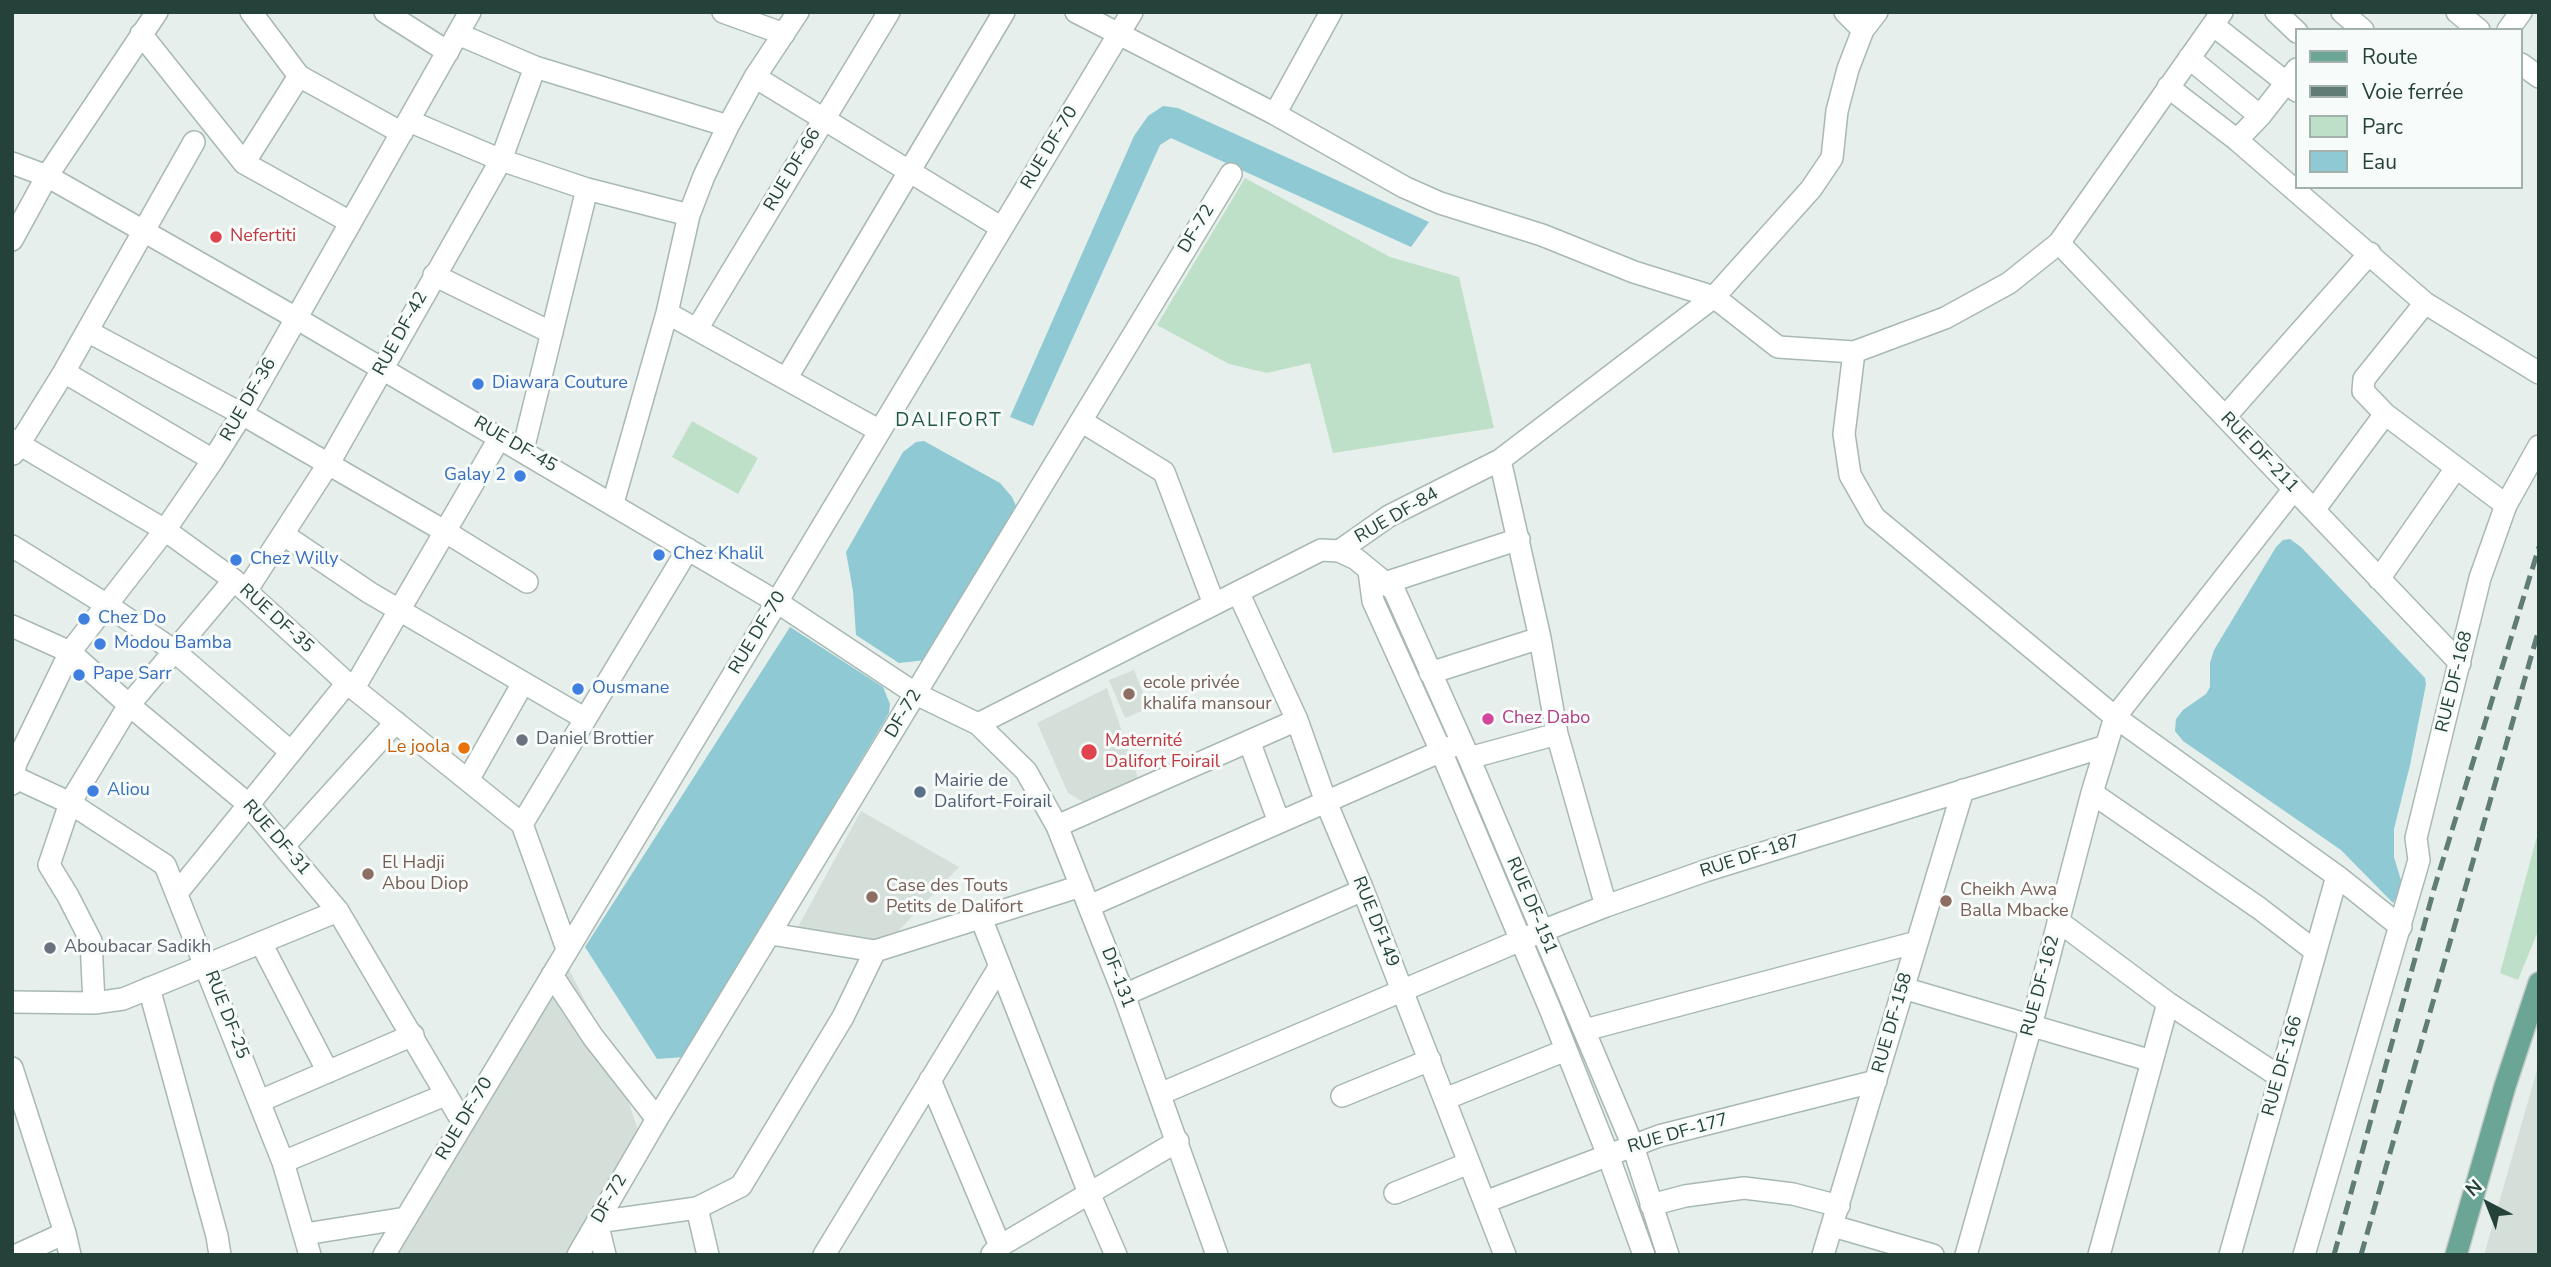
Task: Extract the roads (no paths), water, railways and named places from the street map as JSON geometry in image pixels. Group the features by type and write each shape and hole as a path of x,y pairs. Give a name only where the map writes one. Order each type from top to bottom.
{"main road":[{"path":"2456,1255 2534,1012 2539,983"}],"street":[{"path":"12,240 47,176 157,12"},
{"path":"251,12 299,76 406,127 587,190 689,215"},
{"path":"385,12 453,43 728,126"},
{"name":"RUE DF-36","path":"13,779 16,763 70,652 165,530 242,414 470,12"},
{"path":"723,12 784,34"},
{"path":"613,503 667,313 689,215 728,126 755,77 798,12"},
{"name":"RUE DF-66","path":"698,329 889,12"},
{"path":"786,379 1004,12"},
{"path":"1076,12 1275,114 1404,187 1440,203 1542,235 1634,272 1714,297 1778,347 1854,352 1945,318 2009,283 2059,243 2218,19 2293,81 2237,140"},
{"name":"RUE DF-70","path":"384,1255 1132,12"},
{"path":"1275,114 1331,12"},
{"path":"1845,12 1863,30"},
{"name":"RUE DF-84","path":"978,724 1321,550 1339,551 1389,516 1500,460 1714,297 1811,189 1832,158 1837,111 1848,69 1863,30 1877,12"},
{"path":"2276,12 2296,31"},
{"path":"2456,12 2476,28"},
{"path":"2509,28 2521,12"},
{"path":"2341,19 2359,28"},
{"path":"141,34 244,163 350,222"},
{"path":"2189,58 2260,116"},
{"path":"2523,66 2539,78"},
{"name":"RUE DF-42","path":"94,1003 90,940 68,896 48,865 70,803 128,705 173,650 240,586 284,535 329,463 501,160 535,67"},
{"path":"244,163 299,76"},
{"path":"755,77 1002,228"},
{"path":"2168,87 2237,140 2426,303 2539,373"},
{"path":"15,447 64,372 194,142"},
{"name":"RUE DF-45","path":"12,163 47,176 296,318 777,602 916,694 978,724"},
{"name":"DF-72","path":"578,1255 657,1119 1231,174"},
{"path":"523,450 587,190"},
{"name":"RUE DF-211","path":"2059,243 2460,663"},
{"path":"2225,417 2370,253"},
{"path":"434,275 552,333"},
{"path":"2426,303 2364,379 2363,391 2385,414 2506,505"},
{"path":"667,313 880,431"},
{"path":"87,331 329,463 527,582"},
{"path":"1854,352 1844,434 1850,475 1874,517 2115,717 2337,876 2401,927 2304,1255"},
{"path":"64,372 213,460"},
{"path":"2314,510 2385,414"},
{"path":"1081,421 1164,472 1214,604"},
{"path":"177,893 291,752 350,685 400,610 500,437"},
{"name":"RUE DF-168","path":"2401,927 2419,860 2416,838 2480,578 2506,505 2539,446"},
{"name":"RUE DF-35","path":"15,447 165,530 240,586 350,685 522,824"},
{"path":"1500,460 1540,638 1557,734 1606,906"},
{"path":"2379,579 2456,468"},
{"path":"2115,717 2294,489"},
{"path":"284,535 352,582 584,718"},
{"path":"1377,577 1519,539"},
{"path":"12,546 107,604 173,650 291,752"},
{"path":"567,949 522,824 688,549"},
{"name":"RUE DF-151","path":"1339,551 1356,559 1394,590 1466,750 1633,1146 1668,1255"},
{"name":"RUE DF-151","path":"1377,577 1373,601 1441,751 1566,1050 1608,1155 1643,1254"},
{"name":"RUE DF149","path":"1238,592 1297,720 1326,802 1505,1255"},
{"name":"RUE DF-31","path":"12,625 70,652 128,705 248,804 338,911 463,1123"},
{"path":"1430,673 1540,638"},
{"path":"468,780 523,683"},
{"name":"RUE DF-162","path":"1966,1255 2115,717"},
{"path":"1058,826 1297,720"},
{"path":"284,846 396,722"},
{"name":"DF-131","path":"978,724 1026,771 1058,826 1124,995 1217,1255"},
{"path":"771,934 875,951 981,918 1085,896 1279,822 1441,751 1466,750 1557,734"},
{"path":"1249,741 1279,822"},
{"name":"RUE DF-187","path":"1160,1094 1606,906 1705,871 2106,747"},
{"name":"RUE DF-25","path":"13,779 70,803 165,865 284,1162 308,1245"},
{"name":"RUE DF-158","path":"1823,1255 1963,790"},
{"path":"2092,793 2259,908 2315,951"},
{"name":"RUE DF-166","path":"2230,1255 2337,876"},
{"path":"1124,995 1363,890"},
{"path":"12,1002 94,1003 123,999 338,911"},
{"path":"981,918 1116,1255"},
{"path":"2058,921 2168,1003 2280,1077"},
{"path":"1585,1030 1917,942"},
{"path":"261,943 328,1072"},
{"path":"605,1255 597,1222 698,1208 741,1186 844,1017 875,951"},
{"path":"824,1255 1000,966"},
{"path":"552,975 593,1037 657,1119"},
{"path":"1903,988 2152,1061"},
{"path":"149,989 220,1255"},
{"path":"2099,1255 2168,1003"},
{"path":"260,1101 413,1035"},
{"path":"1445,1099 1566,1050"},
{"path":"1342,1096 1430,1060"},
{"path":"12,1068 65,1233 69,1255"},
{"path":"930,1080 995,1250 1178,1141"},
{"name":"RUE DF-177","path":"1485,1202 1658,1136 1876,1081"},
{"path":"284,1162 445,1095"},
{"path":"1395,1193 1469,1163"},
{"path":"1651,1205 1685,1196 1744,1188 1793,1194 1836,1216 1933,1255"},
{"path":"698,1208 708,1255"},
{"path":"308,1245 406,1219"},
{"path":"17,1255 65,1233"}],"water":[{"path":"1163,106 1178,108 1429,222 1411,247 1171,138 1160,145 1033,426 1010,417 1134,136 1148,116"},
{"path":"924,441 1000,483 1017,508 926,660 899,663 856,635 853,591 846,552 903,452 916,442"},
{"path":"2290,539 2301,547 2425,678 2410,765 2394,829 2394,857 2403,887 2393,903 2341,850 2183,741 2175,731 2176,719 2183,710 2206,694 2210,687 2210,663 2214,650 2276,547 2283,540"},
{"path":"790,627 883,687 890,704 889,713 684,1057 657,1059 585,947"}],"railway":[{"path":"2334,1255 2434,889 2539,547"},
{"path":"2361,1255 2539,629"}],"place":[{"name":"Nefertiti","path":"216,237"},
{"name":"Diawara Couture","path":"478,384"},
{"name":"Galay 2","path":"520,476"},
{"name":"Chez Khalil","path":"659,555"},
{"name":"Chez Willy","path":"236,560"},
{"name":"Chez Do","path":"84,619"},
{"name":"Modou Bamba","path":"100,644"},
{"name":"Pape Sarr","path":"79,675"},
{"name":"Ousmane","path":"578,689"},
{"name":"ecole privée khalifa mansour","path":"1129,694"},
{"name":"Chez Dabo","path":"1488,719"},
{"name":"Daniel Brottier","path":"522,740"},
{"name":"Le joola","path":"464,748"},
{"name":"Maternité Dalifort Foirail","path":"1089,752"},
{"name":"Aliou","path":"93,791"},
{"name":"Mairie de Dalifort-Foirail","path":"920,792"},
{"name":"El Hadji Abou Diop","path":"368,874"},
{"name":"Case des Touts Petits de Dalifort","path":"872,897"},
{"name":"Cheikh Awa Balla Mbacke","path":"1946,901"},
{"name":"Aboubacar Sadikh","path":"50,948"}],"district":[{"name":"DALIFORT","path":"949,421"}]}
